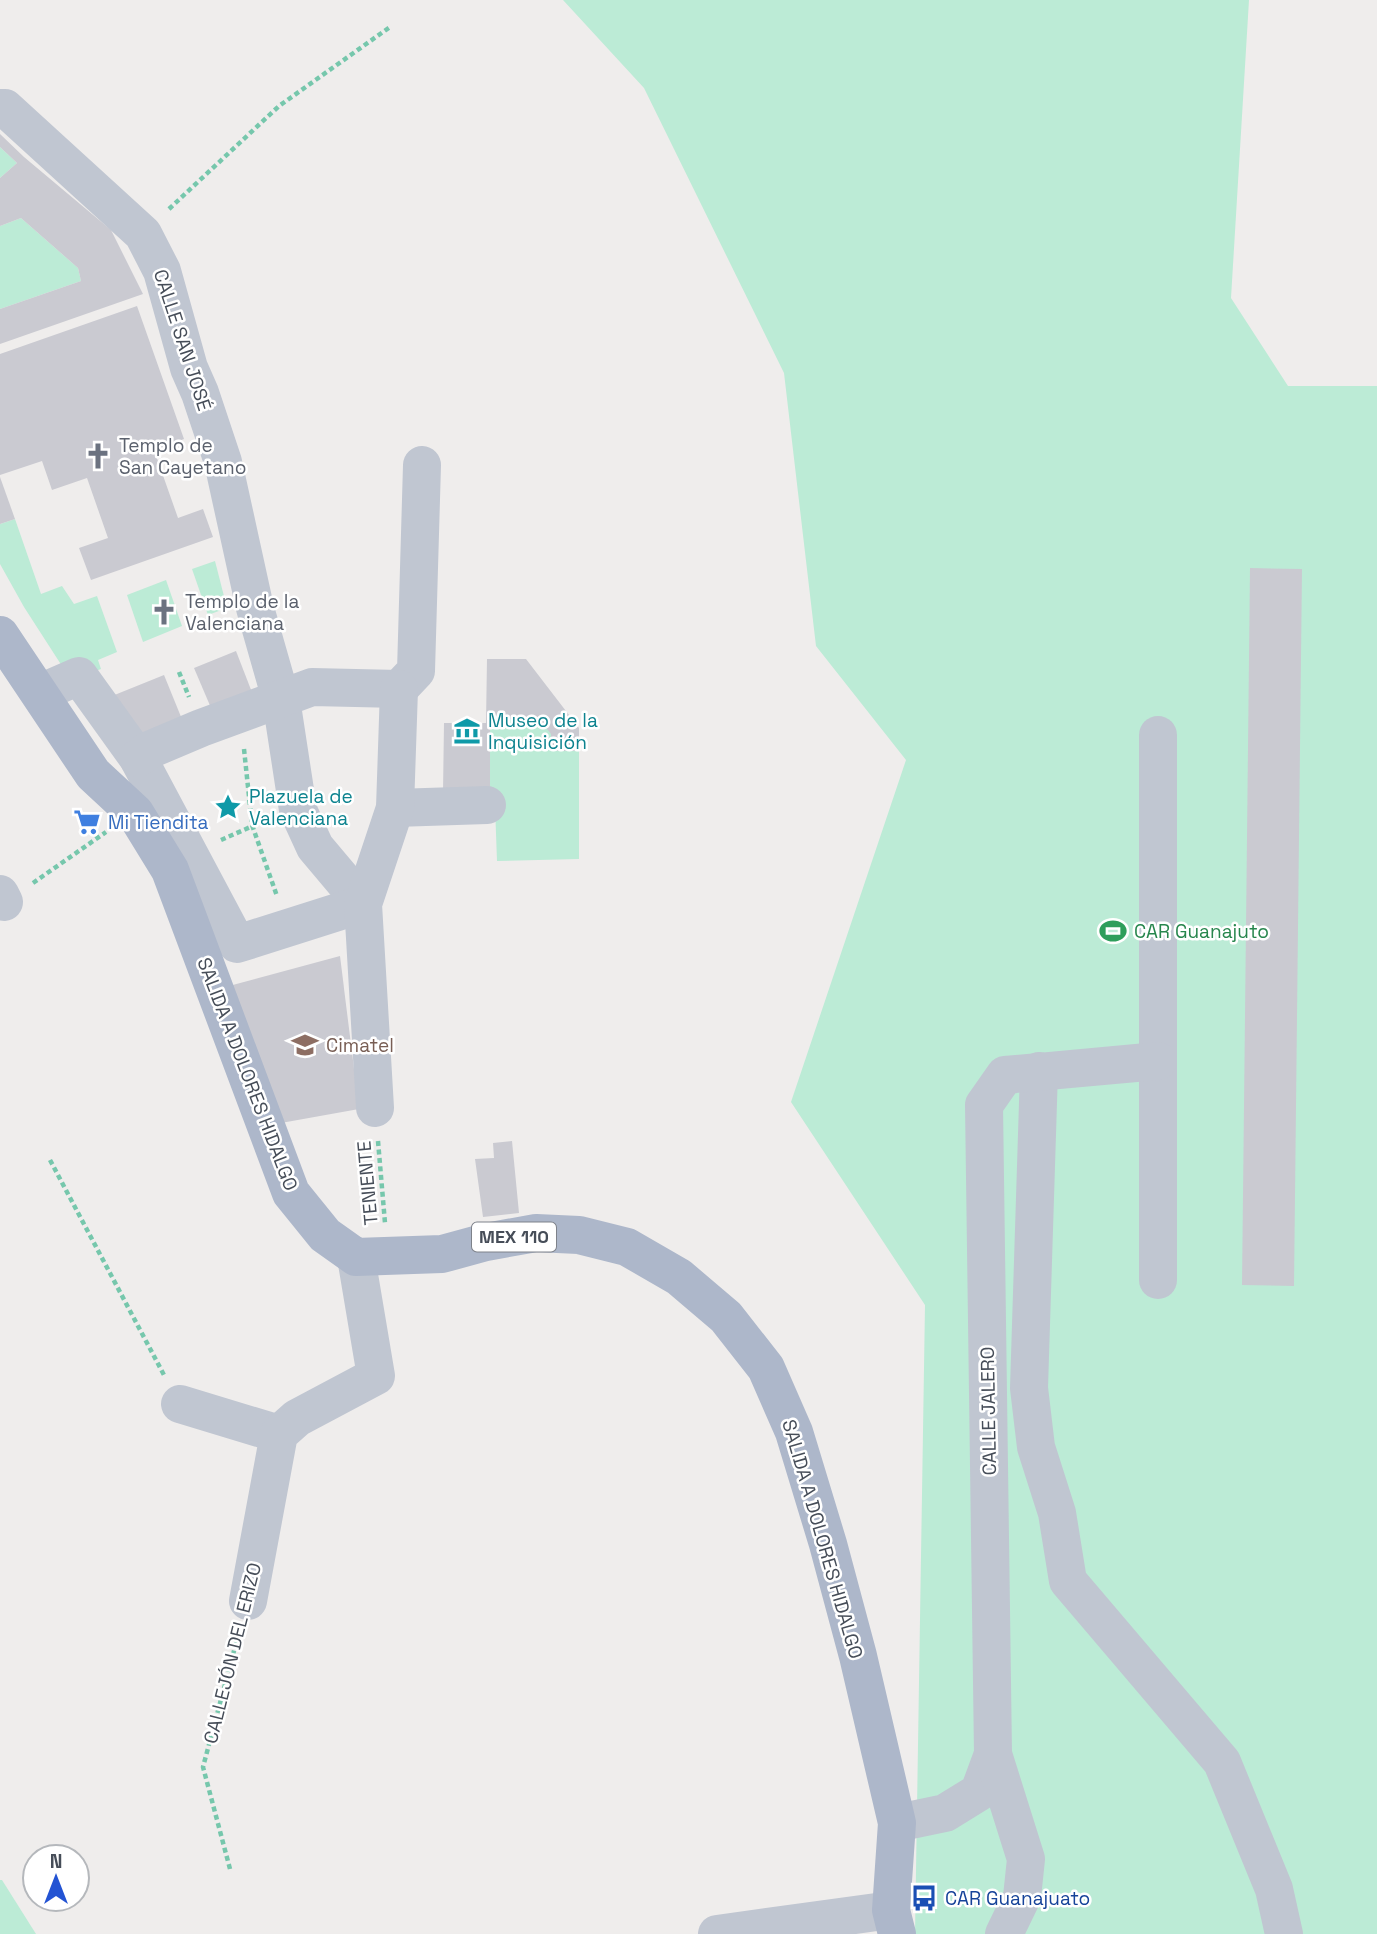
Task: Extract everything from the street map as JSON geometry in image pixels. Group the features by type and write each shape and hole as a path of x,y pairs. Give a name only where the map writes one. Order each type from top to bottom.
{"main road":[{"name":"SALIDA A DOLORES HIDALGO","path":"0,635 93,774 135,813 170,870 291,1193 325,1235 372,1256 442,1254 486,1242 536,1233 579,1235 627,1247 679,1278 726,1317 766,1368 794,1432 858,1656 897,1823 894,1922"}],"street":[{"name":"CALLE SAN JOSÉ","path":"0,108 5,108 143,234 162,271 189,368 223,462 255,608 281,699 298,810 315,847 363,904"},
{"path":"375,1108 363,904 395,808 399,689 416,671 422,465"},
{"path":"40,693 79,676 138,758 237,944 363,904"},
{"path":"138,758 149,750 217,722 312,687 399,689"},
{"path":"1157,735 1157,1280"},
{"path":"395,808 487,806"},
{"path":"1157,1061 1022,1073 1029,1388 1036,1447 1057,1513 1068,1581 1222,1762 1274,1889 1284,1934"},
{"name":"CALLE JALERO","path":"1004,1934 1023,1896 1026,1860 993,1754 984,1105 1022,1073"},
{"path":"180,1404 279,1434 297,1418 376,1376 372,1256"},
{"name":"CALLEJÓN DEL ERIZO","path":"248,1601 279,1434"},
{"name":"CALLE JALERO","path":"897,1823 945,1813 979,1792 993,1754"},
{"path":"729,1933 894,1922"}],"path":[{"path":"143,234 278,106 390,27"},
{"path":"217,722 245,740 243,756 252,825 288,928"},
{"path":"190,856 252,825 298,810"},
{"path":"2,898 135,813"},
{"name":"TENIENTE","path":"372,1256 375,1108"},
{"path":"50,1160 180,1404"},
{"name":"CALLEJÓN DEL ERIZO","path":"230,1869 203,1767 248,1601"}],"green space":[{"name":"CAR Guanajuto","path":"563,0 1249,0 1231,298 1288,386 1377,386 1377,1934 915,1934 925,1305 791,1102 906,760 816,646 784,373 644,88"},
{"path":"0,147 17,163 0,178"},
{"path":"21,218 78,268 81,281 0,309 0,226"},
{"path":"15,519 41,594 62,586 74,604 97,596 117,652 98,660 101,669 71,680 24,607 0,564 0,524"},
{"path":"215,561 227,608 208,615 192,569"},
{"path":"166,580 182,626 143,642 127,595"},
{"path":"490,719 539,719 579,751 579,859 497,861 495,806 490,805"},
{"path":"0,1880 2,1880 36,1934 0,1934"}],"building":[{"path":"0,134 111,230 143,294 0,344 0,309 81,281 78,268 21,218 0,226 0,178 17,163 0,147"},
{"name":"Templo de San Cayetano","path":"137,306 184,439 154,450 178,518 203,509 213,537 91,580 79,548 108,538 87,478 52,490 42,461 0,475 0,354"},
{"path":"0,477 15,519 0,524"},
{"path":"1250,568 1302,569 1294,1286 1242,1285"},
{"path":"236,651 258,708 217,722 194,668"},
{"name":"Museo de la Inquisición","path":"487,659 526,659 579,728 579,751 551,751 551,734 539,719 490,719 490,805 443,793 444,723 486,723"},
{"path":"164,675 188,734 149,750 112,696"},
{"path":"340,956 359,1109 281,1123 229,986"},
{"path":"512,1141 519,1213 483,1217 475,1159 494,1158 493,1143"}],"place":[{"name":"Templo de San Cayetano","path":"98,456"},
{"name":"Templo de la Valenciana","path":"164,612"},
{"name":"Museo de la Inquisición","path":"467,731"},
{"name":"Plazuela de Valenciana","path":"228,807"},
{"name":"Mi Tiendita","path":"87,822"},
{"name":"CAR Guanajuto","path":"1113,931"},
{"name":"Cimatel","path":"305,1045"},
{"name":"CAR Guanajuato","path":"924,1898"}]}
